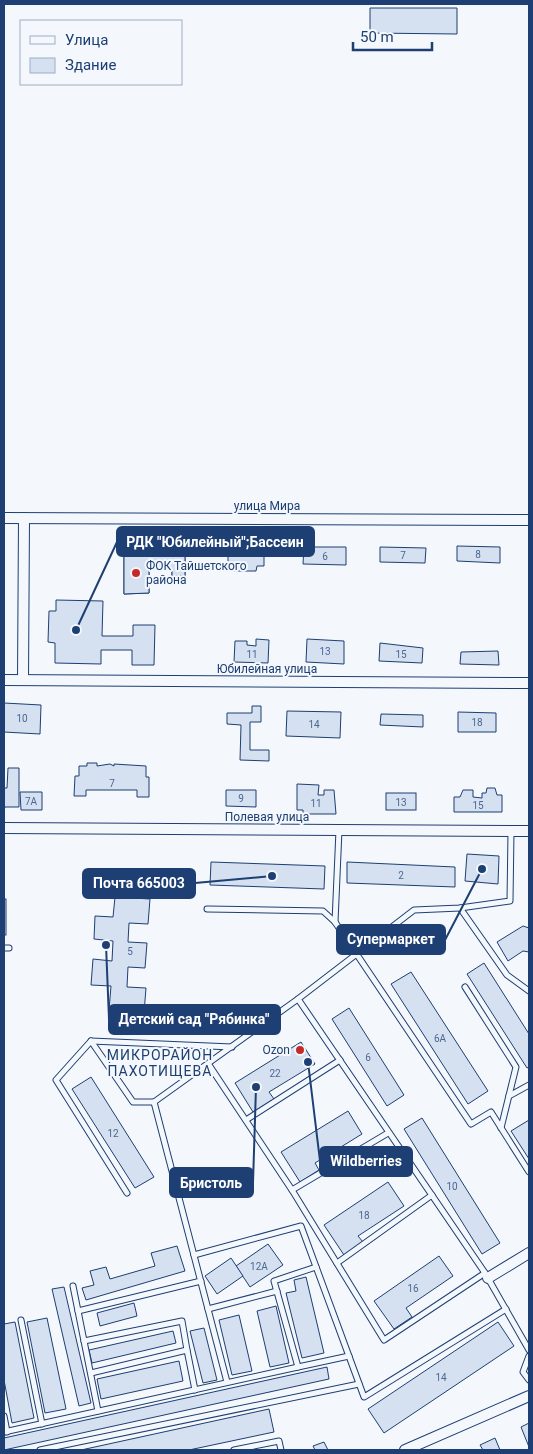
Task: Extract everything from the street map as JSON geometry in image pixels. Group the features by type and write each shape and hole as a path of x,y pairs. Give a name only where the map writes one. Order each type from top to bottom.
{"street":[{"name":"улица Мира","path":"4,518 529,520"},
{"path":"23,680 24,518"},
{"name":"Юбилейная улица","path":"4,680 529,683"},
{"name":"Полевая улица","path":"4,828 529,831"},
{"path":"486,1276 529,1253"},
{"path":"405,1450 529,1396"}],"lane":[{"path":"335,922 339,830"},
{"path":"91,1041 133,1102 154,1102 233,1047 414,910 460,908 510,901 511,831"},
{"path":"460,908 507,975 529,991"},
{"path":"207,910 323,911 335,922 471,1124 491,1112 529,1172"},
{"path":"465,987 516,1067 501,1128"},
{"path":"298,998 388,1134 432,1195 486,1276 529,1350"},
{"path":"91,1041 233,1047"},
{"path":"91,1041 56,1080 127,1192"},
{"path":"246,1120 340,1060"},
{"path":"208,1065 292,1190 384,1340 486,1276"},
{"path":"509,1096 529,1085"},
{"path":"154,1102 227,1382"},
{"path":"292,1190 388,1134"},
{"path":"337,1264 432,1195"},
{"path":"194,1254 301,1226 364,1397 506,1309"},
{"path":"298,1367 274,1280 316,1267"},
{"path":"78,1311 201,1281"},
{"path":"73,1286 98,1411"},
{"path":"208,1309 277,1291"},
{"path":"21,1320 42,1424"},
{"path":"84,1341 182,1321 195,1390"},
{"path":"91,1373 187,1350"},
{"path":"4,1416 5,1432 349,1356"},
{"path":"529,1356 523,1372 529,1380"},
{"path":"40,1450 360,1384"},
{"path":"234,1450 279,1441 281,1450"}],"building":[{"path":"370,8 457,8 457,34 370,33"},
{"path":"234,546 257,546 257,553 264,553 264,566 257,566 256,571 234,571 234,566 228,566 228,553 234,553"},
{"path":"457,546 500,547 500,563 457,561"},
{"path":"304,547 346,547 346,565 303,564"},
{"path":"380,547 426,548 425,563 380,562"},
{"name":"ФОК Тайшетского района","path":"124,550 185,550 185,576 172,576 172,569 149,569 149,593 124,594"},
{"name":"ФОК Тайшетского района","path":"124,550 185,550 185,576 172,576 172,569 149,569 149,593 124,594"},
{"path":"56,600 103,601 102,636 133,636 133,625 155,625 154,665 132,665 132,650 101,650 101,664 55,663 55,643 48,642 49,611 56,611"},
{"path":"256,639 269,640 268,663 234,662 235,641 247,641 247,645 256,646"},
{"path":"307,639 344,641 344,664 306,662"},
{"path":"380,643 423,648 422,663 379,661"},
{"path":"498,651 499,665 460,664 461,652"},
{"path":"4,703 41,705 40,734 4,732"},
{"path":"252,706 261,706 261,722 250,722 250,750 269,750 269,761 240,760 241,725 227,724 227,713 252,713"},
{"path":"287,711 341,712 340,738 286,736"},
{"path":"458,712 496,713 496,732 458,732"},
{"path":"381,714 423,715 423,727 380,725"},
{"path":"87,763 97,763 97,766 110,764 114,766 114,764 146,766 146,777 149,777 149,797 137,797 137,790 86,790 86,796 74,796 75,776 79,776 79,766 87,766"},
{"path":"8,768 19,768 19,807 5,807 4,810 4,788 7,788"},
{"path":"297,784 319,785 318,795 324,795 324,790 334,790 336,814 303,814 303,810 297,810"},
{"path":"487,788 495,788 497,795 502,795 502,812 454,812 454,797 460,797 463,790 473,790 473,797 482,798 482,793 486,793"},
{"path":"226,790 256,790 256,807 226,806"},
{"path":"20,792 42,792 42,810 21,810"},
{"path":"386,793 416,793 416,810 386,810"},
{"path":"467,854 499,856 498,884 465,881"},
{"path":"211,862 325,866 324,889 210,885"},
{"path":"347,862 455,867 455,887 347,883"},
{"path":"115,897 150,899 148,924 129,923 128,942 147,943 145,968 128,967 127,987 146,988 144,1013 109,1010 111,986 91,985 93,959 112,961 113,941 94,939 95,916 113,917"},
{"path":"4,899 6,899 6,935 4,935"},
{"path":"523,926 529,928 529,952 523,951 508,961 497,942"},
{"path":"484,963 529,1034 529,1067 527,1068 467,974"},
{"path":"411,972 488,1091 468,1104 391,984"},
{"path":"349,1008 404,1095 387,1106 332,1019"},
{"path":"301,1042 315,1064 269,1092 274,1099 253,1112 235,1083"},
{"path":"91,1077 154,1177 135,1188 72,1089"},
{"path":"348,1111 362,1134 315,1163 319,1170 300,1182 281,1152"},
{"path":"422,1118 500,1243 482,1254 404,1129"},
{"path":"529,1120 529,1159 511,1131"},
{"path":"388,1182 404,1206 358,1236 363,1242 344,1255 324,1225"},
{"path":"268,1244 283,1265 250,1287 236,1266"},
{"path":"177,1246 185,1271 86,1300 82,1288 94,1285 90,1271 106,1267 110,1279 155,1266 151,1253"},
{"path":"439,1256 453,1276 406,1308 412,1317 394,1329 374,1301"},
{"path":"231,1258 243,1276 217,1294 205,1276"},
{"path":"306,1277 324,1353 302,1358 286,1293 296,1291 294,1280"},
{"path":"64,1287 91,1403 79,1406 52,1289"},
{"path":"134,1303 137,1316 100,1326 97,1313"},
{"path":"276,1306 289,1363 270,1367 257,1311"},
{"path":"239,1315 252,1371 232,1375 219,1320"},
{"path":"47,1318 66,1409 45,1413 27,1322"},
{"path":"15,1322 34,1418 12,1423 4,1380 4,1324"},
{"path":"498,1322 514,1346 384,1433 368,1409"},
{"path":"204,1328 217,1380 203,1383 190,1331"},
{"path":"173,1331 176,1343 92,1363 89,1350"},
{"path":"179,1361 183,1381 101,1399 97,1379"},
{"path":"327,1367 329,1379 4,1450 4,1438"},
{"path":"269,1409 274,1432 189,1450 81,1450"},
{"path":"529,1423 529,1447 521,1427"},
{"path":"495,1438 500,1450 483,1450 480,1445"},
{"path":"324,1442 328,1450 315,1450 313,1446"}],"place":[{"name":"ФОК Тайшетского района","path":"136,573"},
{"name":"РДК \"Юбилейный\";Бассеин","path":"76,630"},
{"name":"Супермаркет","path":"482,869"},
{"name":"Почта 665003","path":"272,876"},
{"name":"Детский сад \"Рябинка\"","path":"106,945"},
{"name":"Ozon","path":"300,1050"},
{"name":"Wildberries","path":"308,1062"},
{"name":"Бристоль","path":"256,1087"}],"district":[{"name":"МИКРОРАЙОН ПАХОТИЩЕВА","path":"160,1064"}]}
